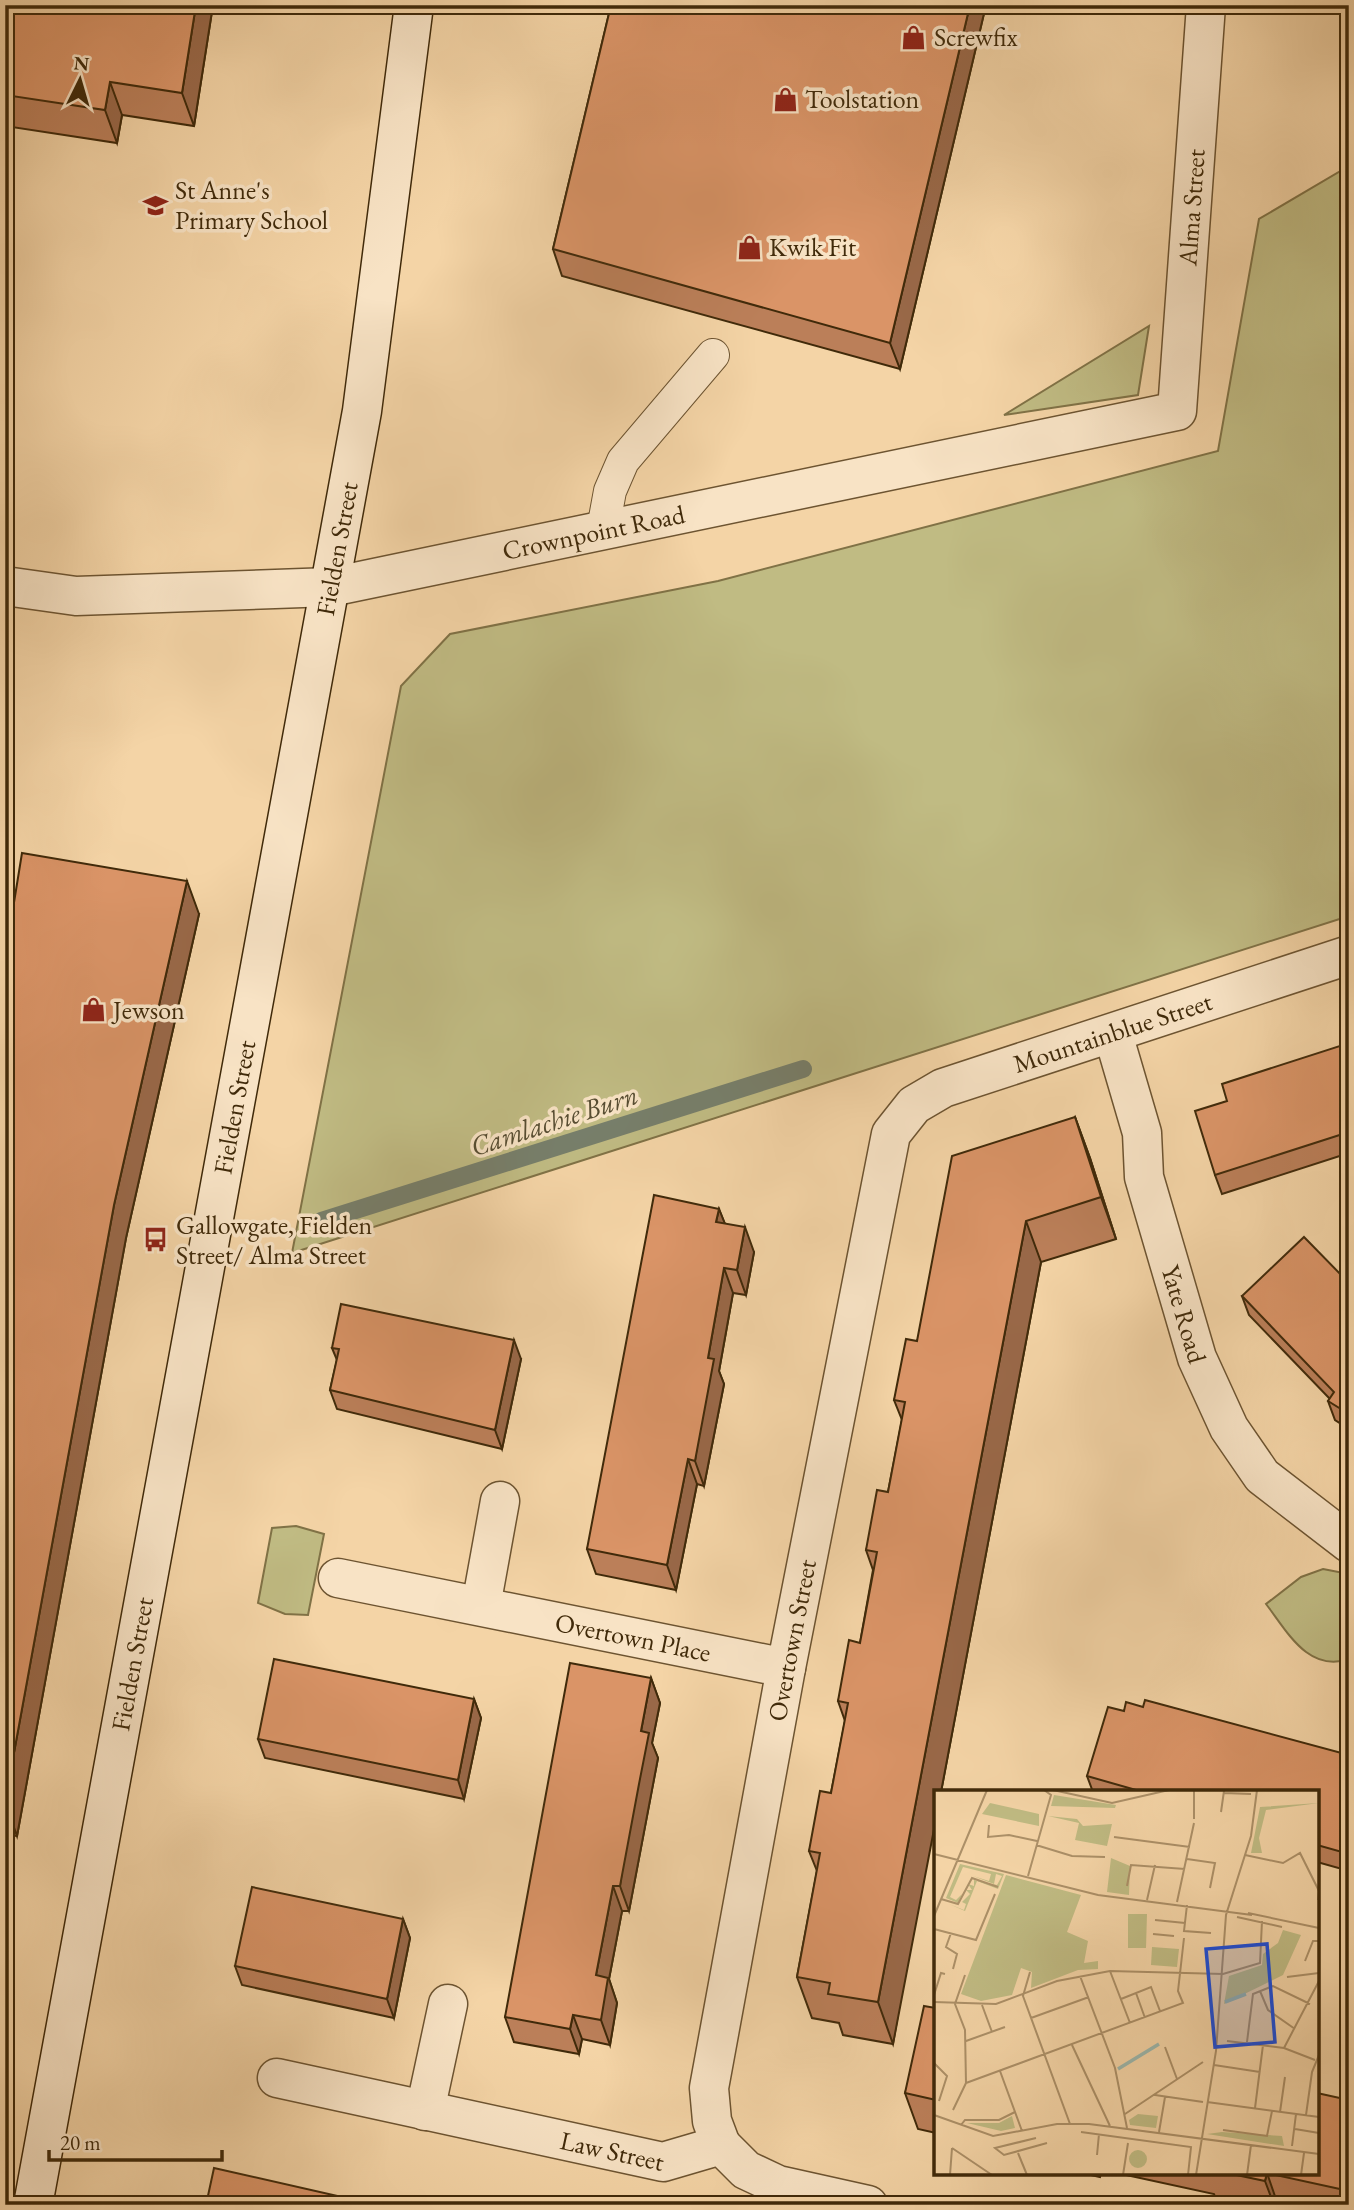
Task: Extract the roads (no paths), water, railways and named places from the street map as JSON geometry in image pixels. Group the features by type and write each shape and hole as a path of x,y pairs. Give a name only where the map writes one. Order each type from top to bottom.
{"street":[{"name":"Fielden Street","path":"33,2205 362,411 414,5"},
{"name":"Alma Street","path":"1177,411 1206,5"},
{"name":"Crownpoint Road","path":"5,586 76,596 331,587 1177,411"},
{"name":"Mountainblue Street","path":"891,1134 914,1105 943,1088 1349,955"},
{"name":"Yate Road","path":"1113,1034 1142,1133 1144,1177 1197,1358 1228,1428 1262,1476 1349,1543"},
{"name":"Overtown Street","path":"721,2145 712,2121 709,2088 786,1668 891,1134"},
{"path":"481,1606 500,1501"},
{"name":"Overtown Place","path":"338,1578 786,1668"},
{"path":"425,2111 448,2004"},
{"name":"Law Street","path":"277,2078 663,2162 721,2145"},
{"path":"721,2145 746,2170 778,2185 867,2205"}],"lane":[{"path":"603,529 610,491 623,461 713,355"}],"waterway":[{"name":"Camlachie Burn","path":"321,1221 803,1069"}],"place":[{"name":"Screwfix","path":"914,37"},
{"name":"Toolstation","path":"785,99"},
{"name":"St Anne's Primary School","path":"155,205"},
{"name":"Kwik Fit","path":"749,247"},
{"name":"Jewson","path":"93,1010"},
{"name":"Gallowgate, Fielden Street/ Alma Street","path":"156,1240"}]}
